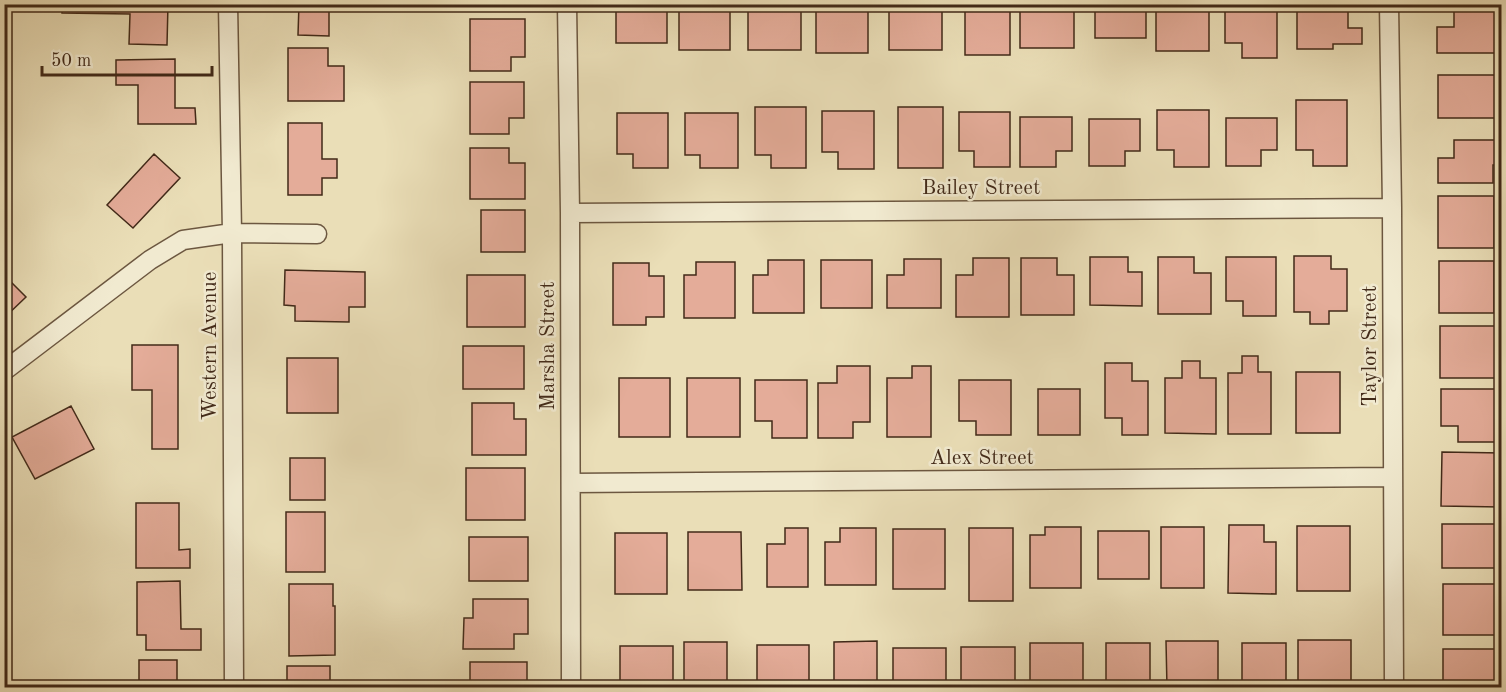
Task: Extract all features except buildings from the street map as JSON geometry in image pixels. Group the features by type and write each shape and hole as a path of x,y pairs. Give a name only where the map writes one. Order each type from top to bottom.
{"street":[{"name":"Western Avenue","path":"228,4 232,233 234,687"},
{"name":"Marsha Street","path":"567,4 572,687"},
{"name":"Taylor Street","path":"1389,4 1394,687"},
{"name":"Bailey Street","path":"570,213 1392,208"},
{"path":"4,371 150,260 183,240 232,233 317,234"},
{"name":"Alex Street","path":"571,483 1392,477"}]}
